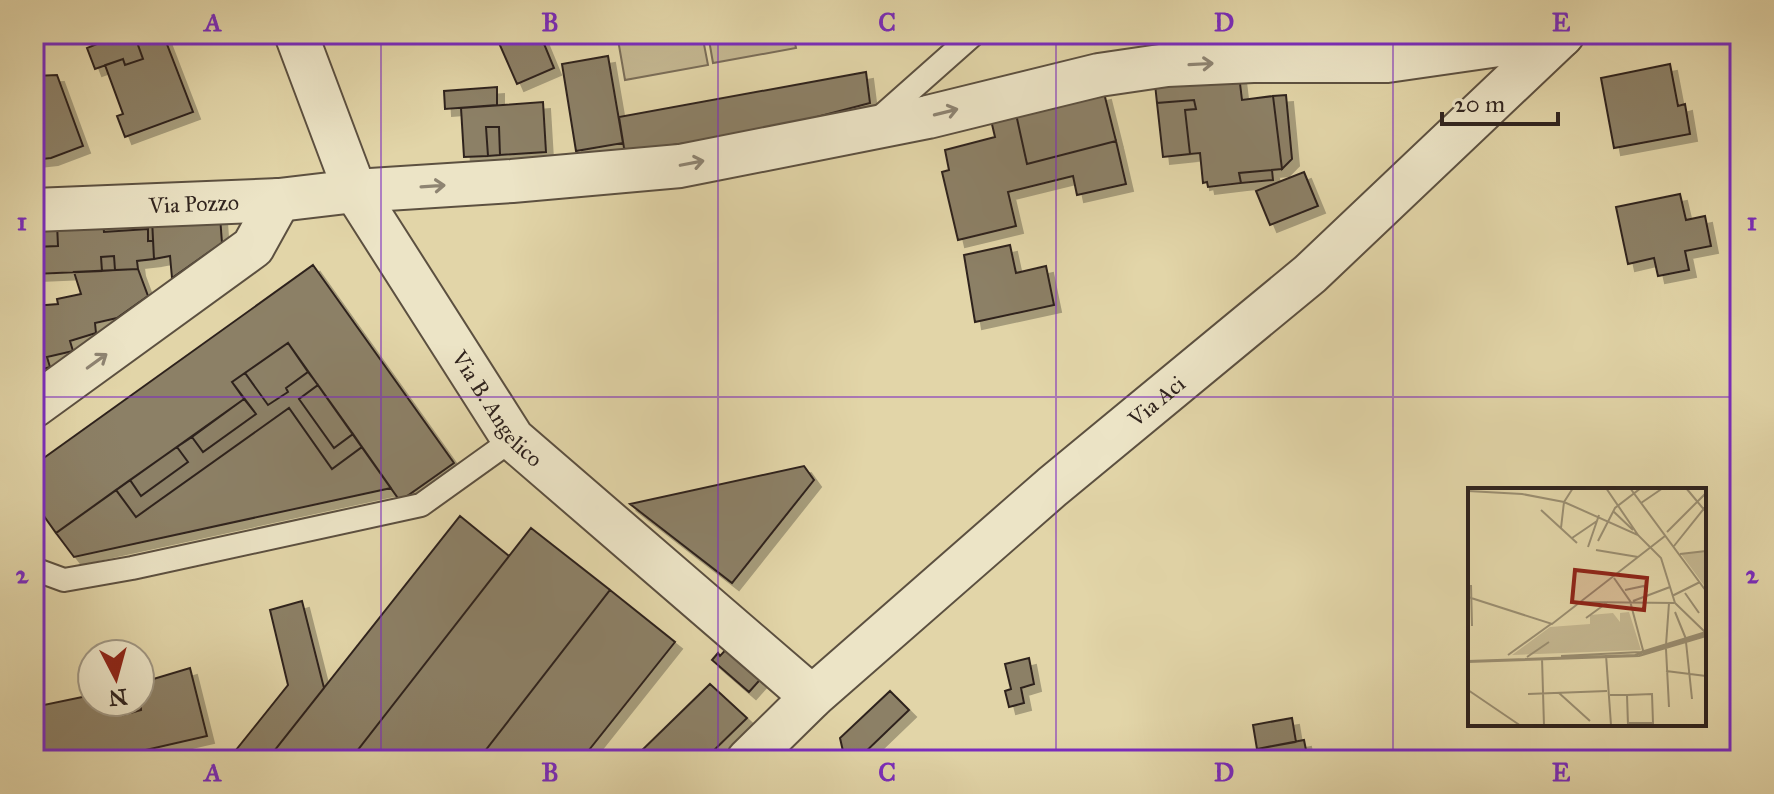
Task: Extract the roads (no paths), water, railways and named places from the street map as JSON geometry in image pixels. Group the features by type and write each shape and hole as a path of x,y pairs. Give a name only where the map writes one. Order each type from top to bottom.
{"street":[{"name":"Via B. Angelico","path":"296,34 355,191 513,439 812,697"},
{"name":"Via Pozzo","path":"34,210 279,200 355,191 680,166 870,126 928,117 1099,75 1167,65 1253,61 1387,61 1562,35"},
{"name":"Via Aci","path":"748,760 812,697 1052,487 1310,274 1562,35"},
{"path":"34,406 253,247 279,200"}],"lane":[{"path":"870,126 974,34"},
{"path":"34,569 64,580 421,505 513,439"}]}
